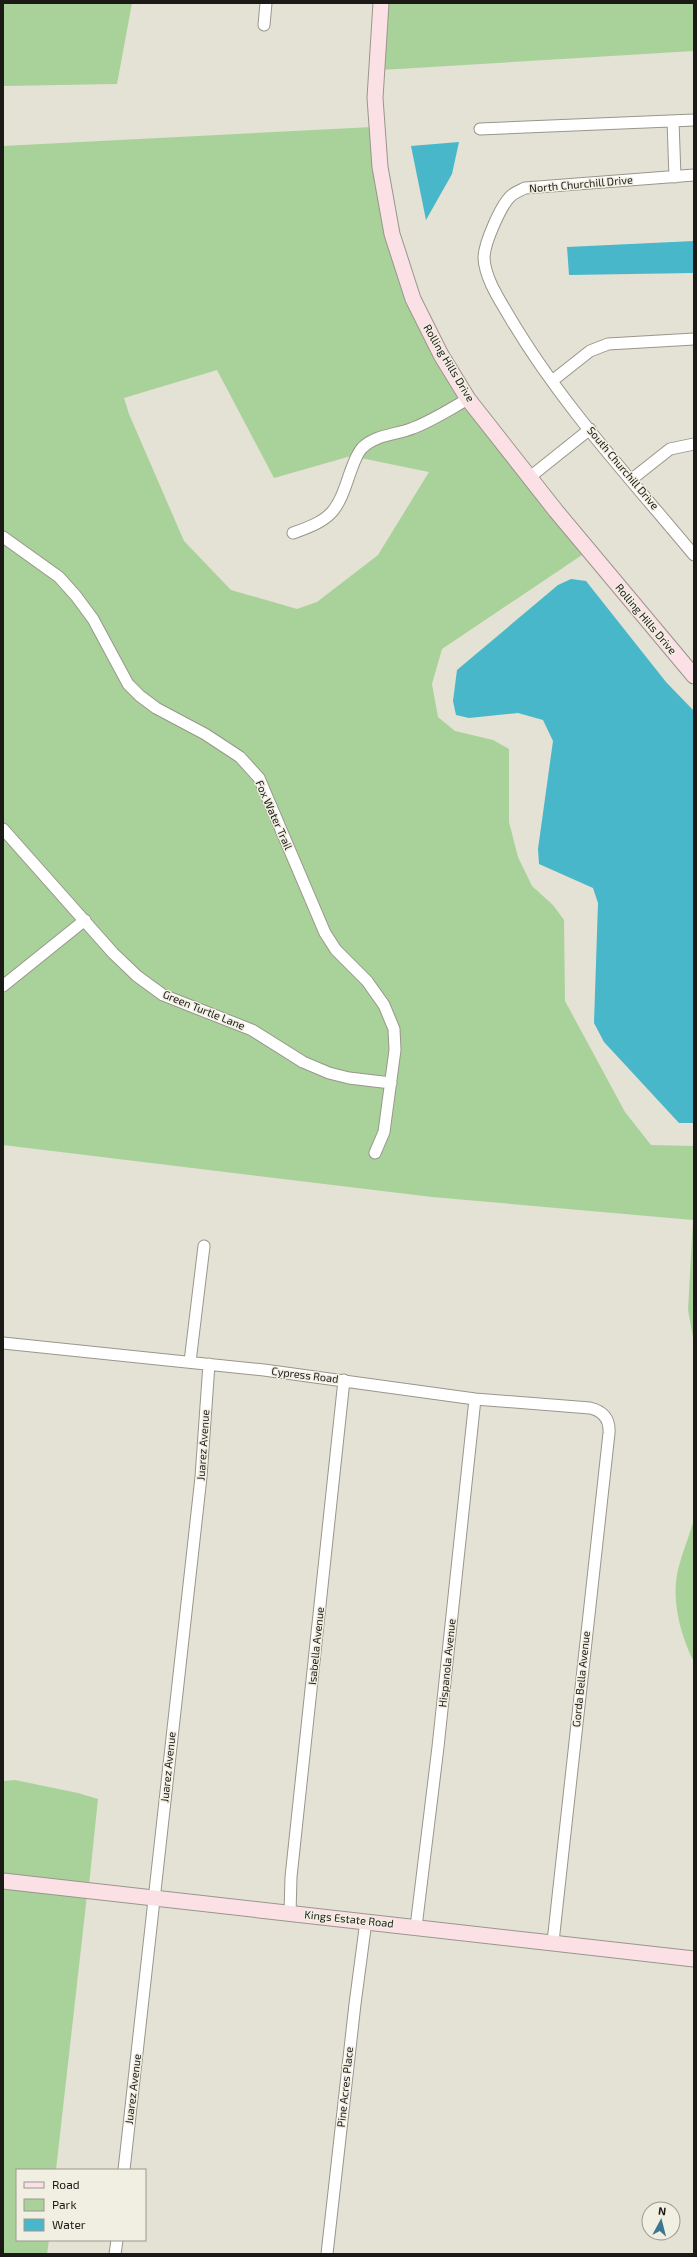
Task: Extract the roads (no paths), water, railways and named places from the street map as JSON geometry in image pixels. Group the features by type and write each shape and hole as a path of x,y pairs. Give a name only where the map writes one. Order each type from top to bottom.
{"street":[{"path":"264,25 266,3"},
{"name":"Rolling Hills Drive","path":"381,3 376,64 376,133 390,228 401,267 413,299 441,355 468,399 530,478 694,676"},
{"path":"480,129 694,120"},
{"path":"673,121 675,177"},
{"name":"North Churchill Drive","path":"552,381 532,355 488,275 484,258 485,248 496,221 505,205 512,195 525,188 694,175"},
{"path":"552,381 598,347 608,344 694,339"},
{"name":"South Churchill Drive","path":"552,381 694,555"},
{"path":"293,533 316,525 332,514 342,499 354,461 363,448 376,439 413,429 468,399"},
{"path":"530,478 590,429"},
{"path":"632,479 670,449 694,444"},
{"name":"Fox Water Trail","path":"3,537 59,578 76,596 93,619 128,684 140,696 156,708 205,734 240,757 259,778 325,933 336,950 367,981 384,1005 394,1029 395,1050 384,1132 375,1154"},
{"name":"Green Turtle Lane","path":"3,829 137,976 163,994 240,1024 302,1062 328,1073 349,1078 391,1083"},
{"path":"3,986 85,920"},
{"path":"190,1362 204,1246"},
{"name":"Cypress Road","path":"3,1343 209,1364 344,1380 475,1400 590,1408 605,1416"},
{"name":"Juarez Avenue","path":"124,2169 201,1477 209,1364"},
{"name":"Isabella Avenue","path":"290,1913 292,1869 344,1380"},
{"name":"Hispanola Avenue","path":"416,1927 438,1747 475,1400"},
{"name":"Gorda Bella Avenue","path":"553,1942 609,1433 609,1426 605,1416"},
{"name":"Kings Estate Road","path":"3,1881 694,1959"},
{"name":"Pine Acres Place","path":"327,2254 355,2004 366,1921"},
{"path":"115,2254 117,2241"}],"water":[{"path":"459,142 452,174 426,220 411,146"},
{"path":"694,241 694,273 569,275 567,247"},
{"path":"571,579 586,581 666,682 694,711 694,1123 679,1123 604,1042 594,1023 598,903 593,888 539,864 538,849 553,741 543,720 518,713 469,718 456,715 453,701 457,670 558,585"}]}
